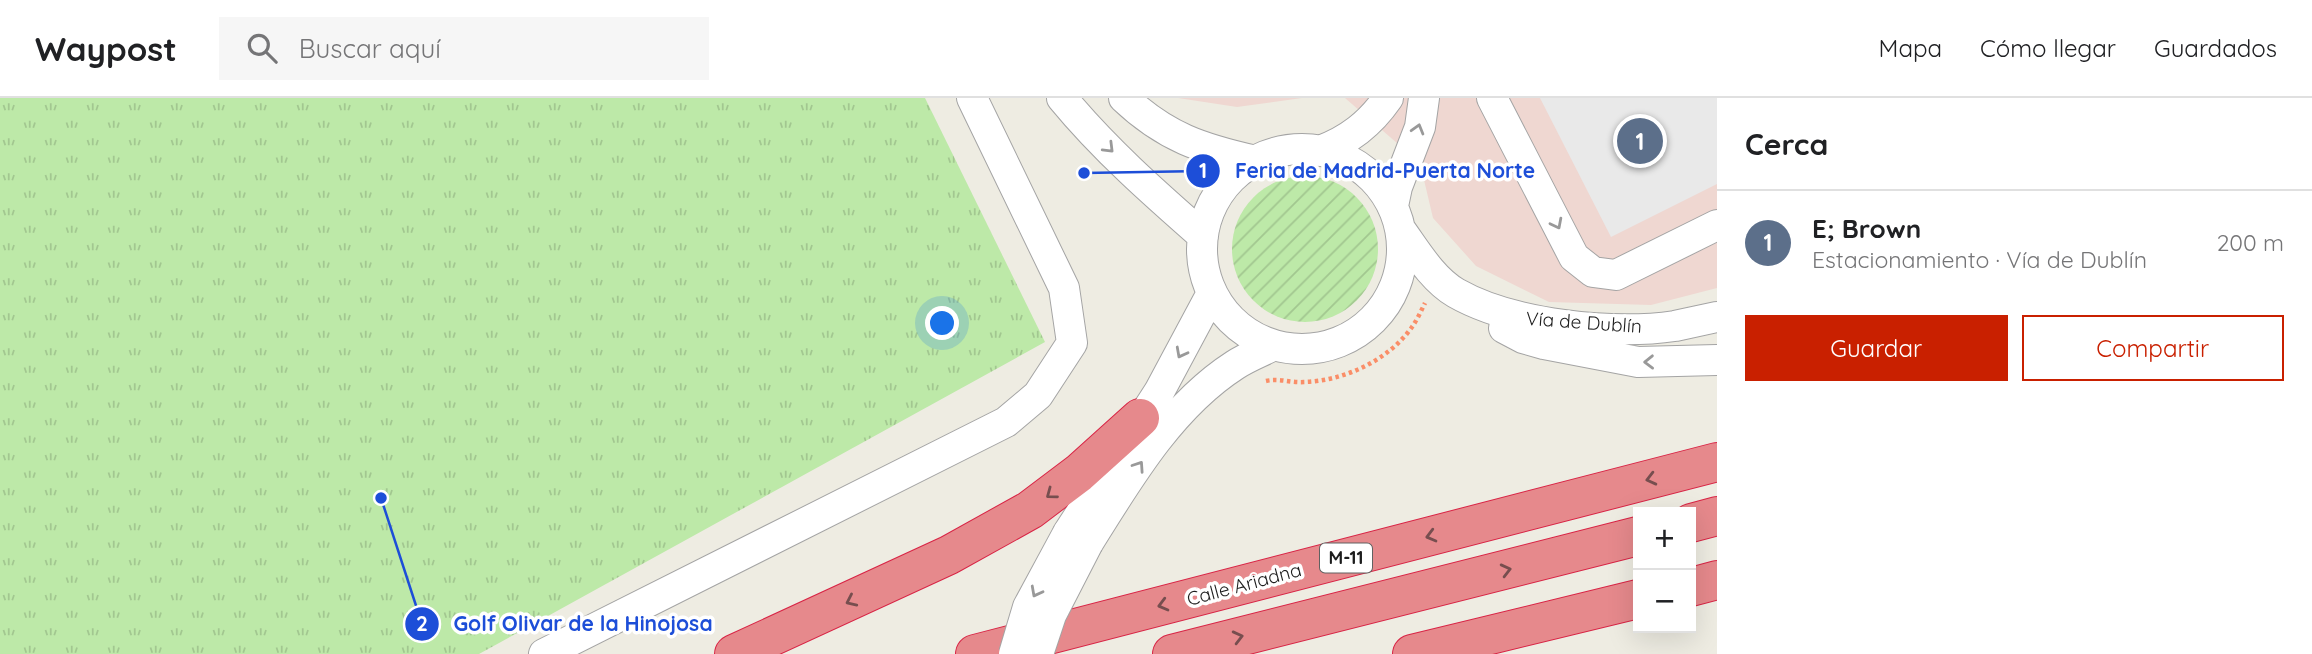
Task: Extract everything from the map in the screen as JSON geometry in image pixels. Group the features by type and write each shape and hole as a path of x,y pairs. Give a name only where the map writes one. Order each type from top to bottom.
{"highway":[{"path":"734,654 949,555 1030,510 1079,473 1140,418"},
{"name":"Calle Ariadna","path":"975,654 1717,462"},
{"path":"1696,522 1717,516"},
{"path":"1172,654 1633,537"},
{"path":"1696,586 1717,580"},
{"path":"1412,654 1633,601"},
{"path":"1514,654 1633,607"}],"street":[{"path":"544,654 1006,422 1038,395 1072,343 1064,288 972,98"},
{"path":"1062,98 1130,169 1203,236"},
{"path":"1124,98 1141,114 1182,140 1217,153 1256,161"},
{"path":"1320,151 1357,133 1388,98"},
{"path":"1396,218 1380,186 1363,170 1342,158 1320,151 1298,150 1276,153 1256,161 1237,174 1220,192 1209,213 1203,236 1204,265 1212,293 1227,316 1248,334 1273,345 1304,349 1333,345 1360,331 1382,309 1396,288 1402,258 1396,218 1397,187 1420,127 1424,98"},
{"path":"1492,98 1574,257 1593,272 1616,275 1717,225"},
{"name":"Vía de Dublín","path":"1396,218 1441,295 1523,319 1623,329 1674,326 1717,317"},
{"path":"1038,654 1078,538 1140,418 1176,362 1212,293"},
{"path":"1441,295 1523,338 1575,352 1638,362 1717,360"},
{"path":"1014,654 1028,607 1078,538 1147,453 1206,388 1235,365 1273,345"}],"path":[{"path":"1263,381 1329,380 1363,368 1392,348 1441,295"}],"shaded area":[{"path":"1178,98 1302,98 1237,107"},
{"path":"1345,98 1717,98 1717,288 1651,305 1549,302 1476,266 1433,218 1420,163"},
{"path":"1540,98 1717,98 1717,184 1611,237"}],"green space":[{"path":"0,98 925,98 1045,342 479,654 0,654"},
{"path":"1305,176 1333,181 1357,197 1373,221 1378,249 1373,277 1357,301 1333,317 1305,322 1277,317 1253,301 1237,277 1232,249 1237,221 1253,197 1277,181"}],"place":[{"name":"E; Brown","path":"1640,141"},
{"name":"Feria de Madrid-Puerta Norte","path":"1084,173"},
{"name":"Golf Olivar de la Hinojosa","path":"381,498"}]}
